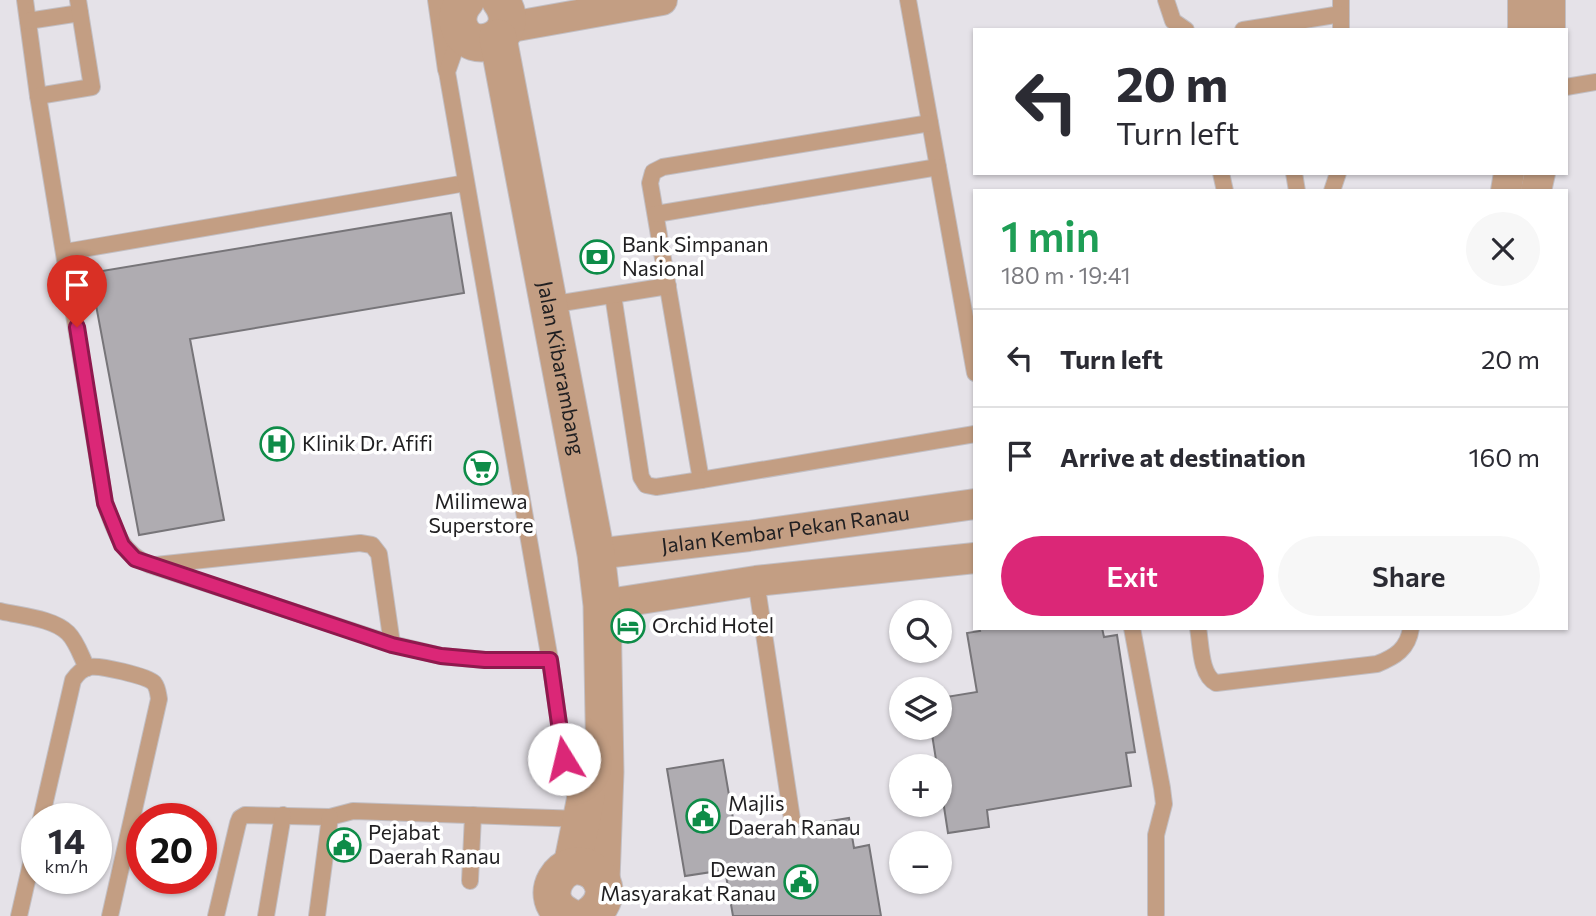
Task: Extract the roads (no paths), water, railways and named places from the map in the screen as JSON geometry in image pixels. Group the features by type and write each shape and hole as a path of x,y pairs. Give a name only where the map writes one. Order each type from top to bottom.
{"street":[{"path":"456,8 467,37 482,43 502,13 662,0"},
{"path":"1523,0 1523,28"},
{"path":"1550,0 1550,28"},
{"name":"Jalan Kibarambang","path":"502,13 549,305 596,554 602,605 605,772 587,873"},
{"name":"Jalan Kembar Pekan Ranau","path":"596,554 750,536 973,504"},
{"path":"750,536 756,581"},
{"path":"602,605 756,581 973,558"},
{"name":"Jalan Kibarambang","path":"587,873 582,819 602,702"},
{"path":"587,873 604,897 601,905 566,914 551,891 553,883 558,875 587,873"}],"lane":[{"path":"25,0 38,96 105,503 122,545 135,559 150,565 392,645 441,656 485,660 550,660"},
{"path":"908,0 973,362"},
{"path":"1166,0 1173,21 1183,28"},
{"path":"28,21 79,6 92,87 38,96"},
{"path":"216,916 240,818 245,814 330,817 353,811 582,819 564,759 550,660 447,72 456,8"},
{"path":"447,72 456,8"},
{"path":"1268,28 1341,15"},
{"path":"1568,87 1596,82"},
{"path":"701,480 650,183 653,172 663,167 930,123"},
{"path":"656,214 938,167"},
{"path":"65,252 466,183"},
{"path":"549,305 668,286"},
{"path":"613,295 641,477 646,485 656,487 973,434"},
{"path":"150,565 360,543 372,545 379,554 392,645"},
{"path":"756,581 792,819"},
{"path":"0,611 53,624 66,631 87,667"},
{"path":"1132,630 1164,804 1156,835 1157,914"},
{"path":"1198,630 1206,672 1209,679 1216,682 1377,664 1403,650 1410,637 1410,630"},
{"path":"45,803 73,680 78,672 97,666 146,678 154,683 159,699 110,916"},
{"path":"471,881 473,814"},
{"path":"266,916 283,815"},
{"path":"317,916 330,817"},
{"path":"19,916 24,894"}],"place":[{"name":"Bank Simpanan Nasional","path":"597,257"},
{"name":"Klinik Dr. Afifi","path":"277,444"},
{"name":"Milimewa Superstore","path":"481,468"},
{"name":"Orchid Hotel","path":"628,626"},
{"name":"Majlis Daerah Ranau","path":"703,816"},
{"name":"Pejabat Daerah Ranau","path":"344,845"},
{"name":"Dewan Masyarakat Ranau","path":"801,882"}]}
